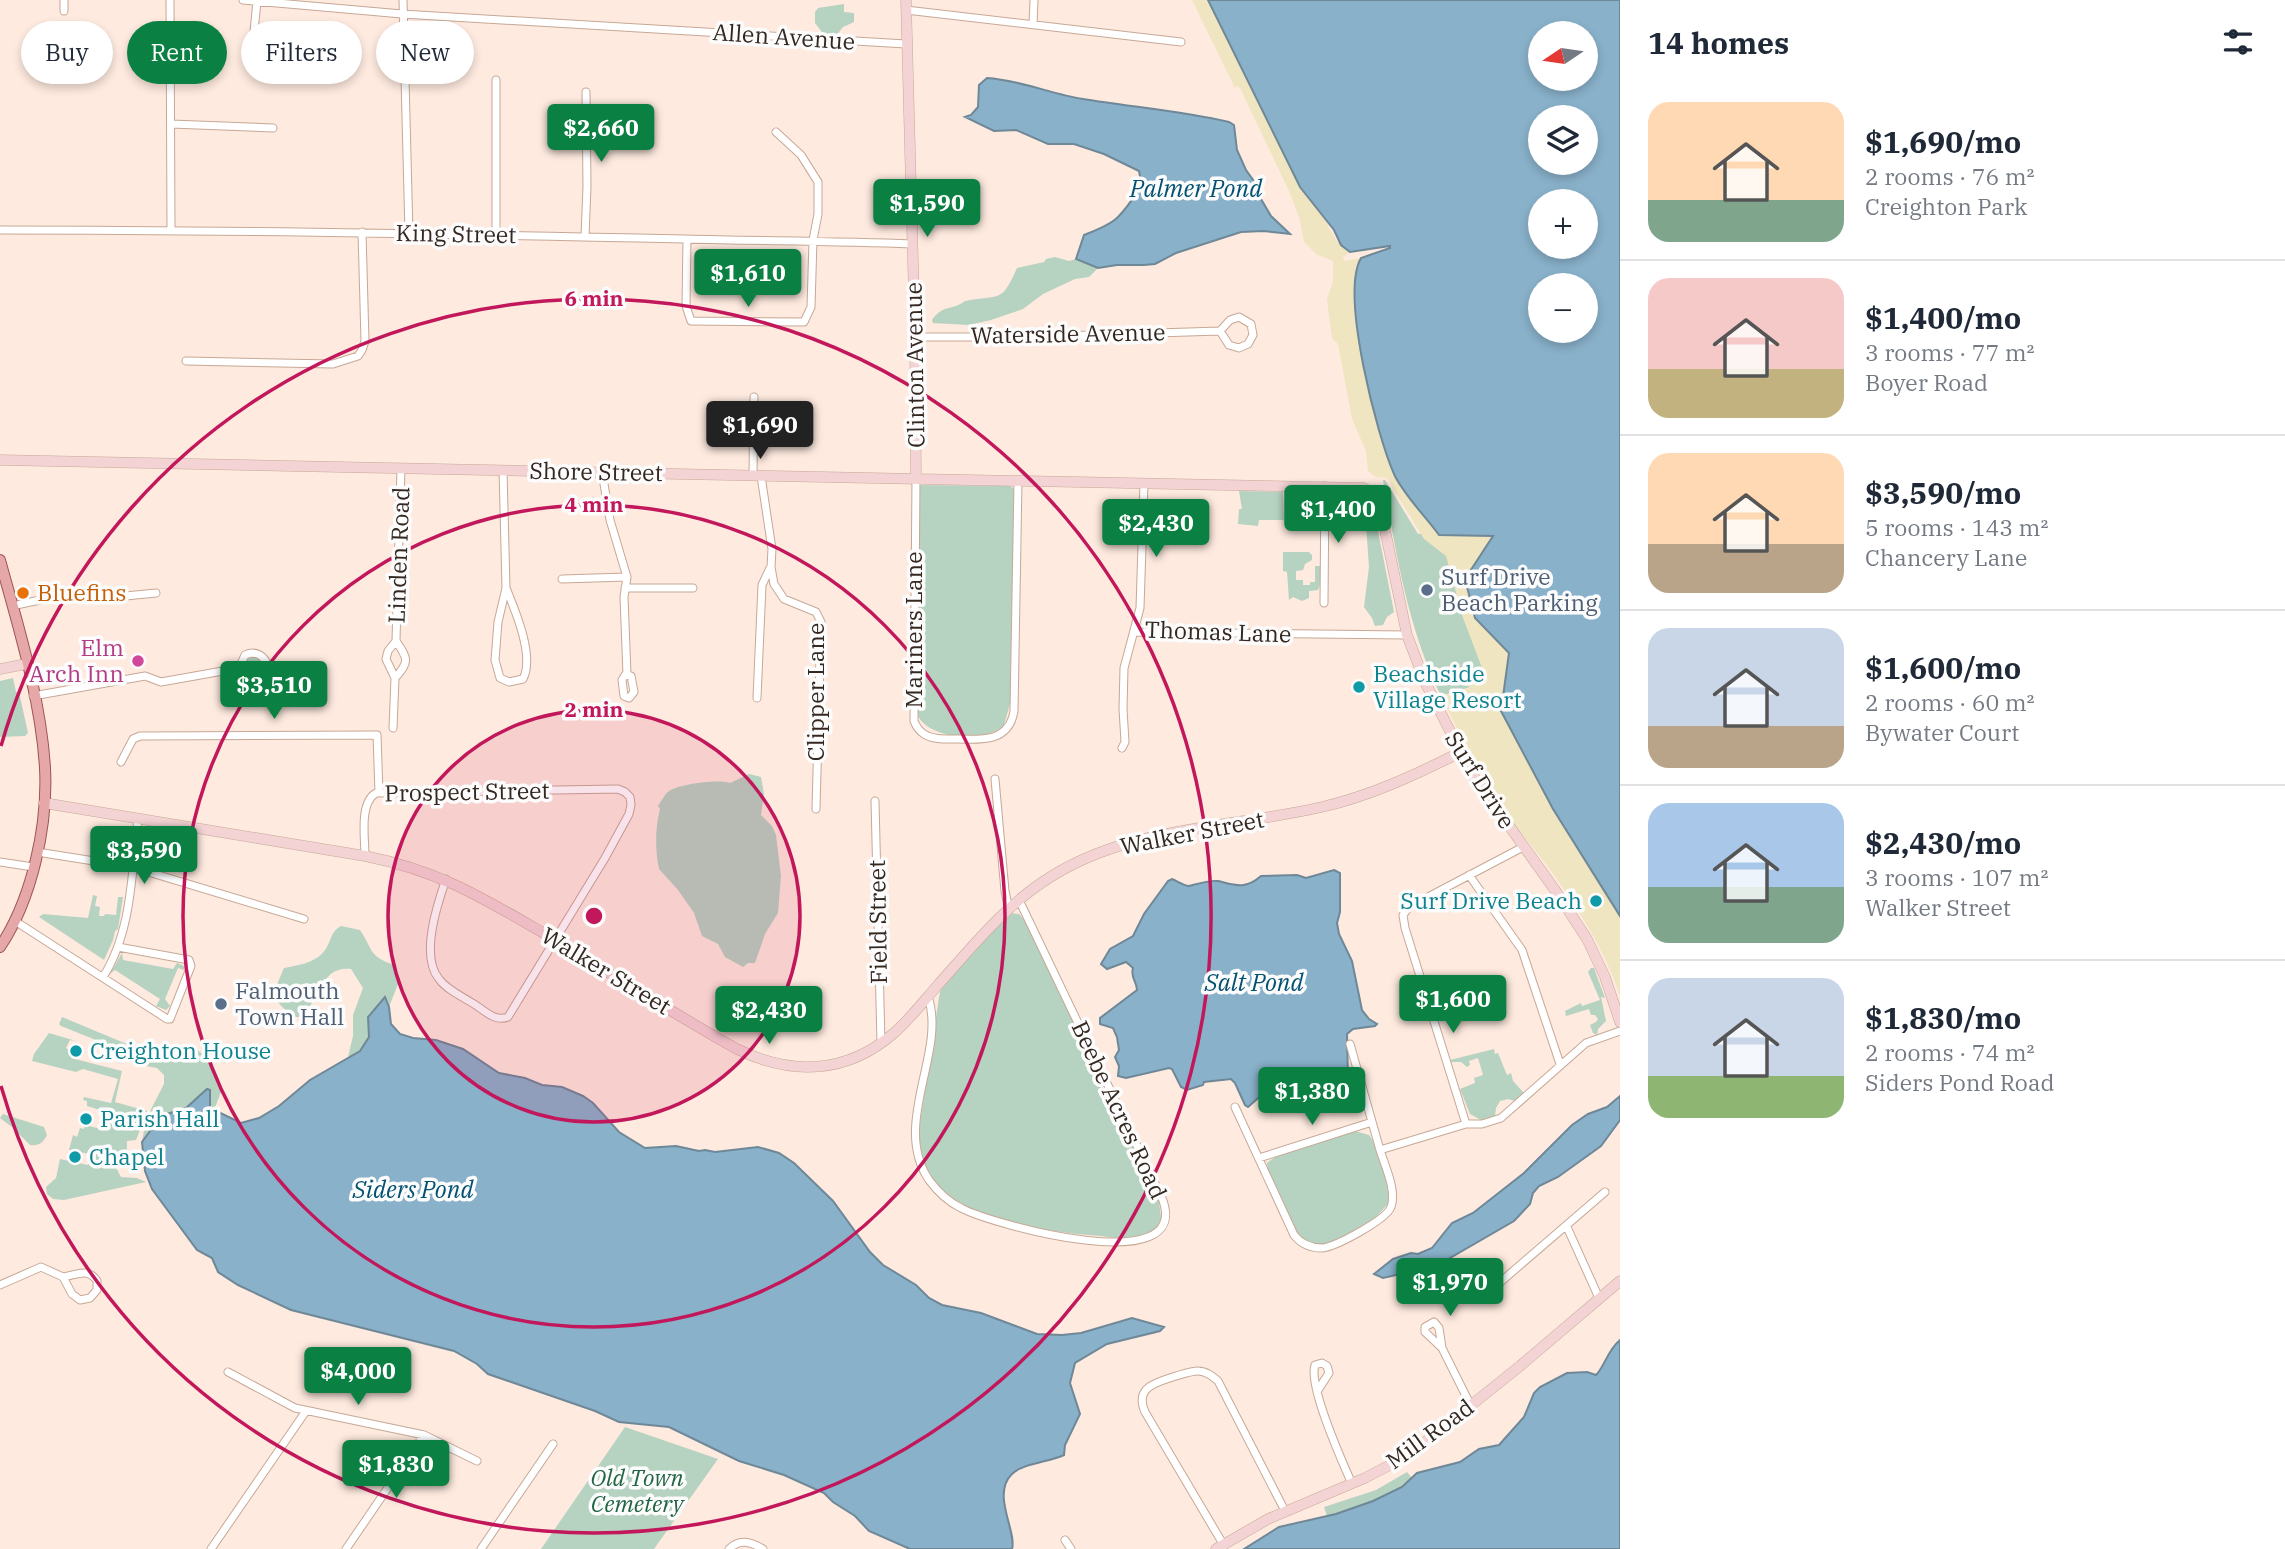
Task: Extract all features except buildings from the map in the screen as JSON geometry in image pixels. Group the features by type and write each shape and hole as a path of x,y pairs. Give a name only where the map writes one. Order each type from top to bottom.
{"main road":[{"path":"0,560 33,696 45,771 44,803 37,852 25,898 0,947"}],"street":[{"path":"64,0 64,10"},
{"path":"170,0 171,230"},
{"name":"Allen Avenue","path":"243,0 402,14 906,44"},
{"path":"403,0 409,234"},
{"path":"1033,24 1034,0"},
{"path":"255,21 257,1"},
{"path":"906,5 1181,42"},
{"name":"Clinton Avenue","path":"906,5 916,478"},
{"path":"496,80 496,235"},
{"path":"585,236 586,92"},
{"path":"171,124 272,128"},
{"path":"687,240 686,306 691,321 804,322 811,307 818,182 801,155 776,132"},
{"name":"King Street","path":"0,229 362,232 912,244"},
{"path":"186,361 333,364 358,356 365,341 362,232"},
{"name":"Waterside Avenue","path":"915,337 1043,337 1220,331 1230,320 1239,317 1251,324 1253,335 1248,344 1239,348 1229,345 1220,331"},
{"name":"Clipper Lane","path":"754,397 757,476 772,549 774,584 784,599 816,612 821,622 816,809"},
{"name":"Shore Street","path":"0,460 1361,487"},
{"name":"Linden Road","path":"396,678 386,659 396,641 401,468"},
{"path":"503,470 506,588 498,622 495,660 500,678 509,682 523,679 527,666 518,620 506,588"},
{"path":"603,472 610,520 627,577 627,675"},
{"name":"Mariners Lane","path":"916,478 914,721 919,731 929,737 981,740 1002,734 1009,728 1013,717 1018,481"},
{"name":"Thomas Lane","path":"1144,483 1141,600 1135,632 1407,635"},
{"path":"1324,603 1325,486"},
{"name":"Surf Drive","path":"1361,487 1371,492 1380,506 1407,635 1425,682 1459,752 1495,810 1555,890 1593,950 1620,1022"},
{"path":"757,698 762,585 771,567"},
{"path":"562,579 627,577"},
{"path":"625,588 693,588"},
{"path":"13,606 89,595 95,599 156,593"},
{"path":"1122,747 1125,742 1124,668 1135,632"},
{"name":"Linden Road","path":"393,728 396,678 406,662 405,655 396,641"},
{"path":"33,696 145,676 161,682 234,669 240,666 245,655 259,653 265,659 269,688 260,694 250,693 241,672 234,669"},
{"path":"0,669 26,664"},
{"path":"121,762 133,739 140,736 377,735 379,793"},
{"name":"Walker Street","path":"44,803 365,856 409,866 446,879 555,940 724,1042 767,1062 793,1067 827,1066 857,1057 881,1043 905,1023 1009,909 1058,873 1109,848 1142,839 1340,803 1390,785 1459,752"},
{"path":"995,779 1009,909"},
{"name":"Prospect Street","path":"365,856 366,803 373,794 569,789 618,789 625,792 631,801 629,814 555,940"},
{"name":"Field Street","path":"875,801 881,1043"},
{"path":"103,977 118,947 138,818"},
{"path":"1466,1124 1403,917 1404,912 1523,847"},
{"path":"37,852 132,867 304,919"},
{"path":"0,862 33,867"},
{"path":"1469,875 1514,934 1522,950 1560,1063"},
{"path":"446,879 431,940 434,970 445,985 497,1018 504,1019 512,1014 555,940"},
{"name":"Beebe Acres Road","path":"928,997 933,1020 915,1138 919,1160 929,1180 938,1190 958,1207 991,1221 1065,1237 1127,1242 1147,1238 1160,1230 1166,1218 1162,1198 1019,900"},
{"path":"15,921 167,1020 170,1018 191,966 189,960 118,947"},
{"path":"1380,1150 1466,1124 1489,1123 1506,1115 1560,1063 1586,1043 1620,1031"},
{"path":"1235,1107 1294,1235 1305,1244 1322,1248 1367,1227 1390,1210 1392,1192 1350,1044"},
{"path":"1259,1158 1373,1122"},
{"path":"1483,1297 1605,1192"},
{"path":"1567,1227 1599,1298"},
{"path":"0,1285 41,1267 63,1277 72,1294 80,1300 90,1298 97,1290 97,1281 90,1274 84,1272 63,1277"},
{"name":"Mill Road","path":"1220,1546 1285,1511 1352,1484 1406,1456 1471,1406 1620,1281"},
{"path":"1442,1348 1471,1406"},
{"path":"1220,1546 1145,1412 1143,1393 1153,1383 1195,1371 1206,1372 1218,1381 1285,1511"},
{"path":"228,1372 295,1408 424,1435 477,1461"},
{"path":"1318,1390 1352,1484"},
{"path":"211,1549 306,1411"},
{"path":"346,1549 424,1435"},
{"path":"481,1549 553,1444"},
{"path":"1065,1540 1071,1549"},
{"path":"730,1549 735,1544 745,1542 763,1549"}],"green space":[{"path":"844,4 844,12 854,13 854,22 843,27 835,37 825,36 815,23 815,12 818,8"},
{"path":"1055,257 1069,261 1076,259 1098,268 1089,277 1075,279 1043,294 1023,309 991,320 968,325 933,323 936,315 944,310 965,301 993,297 1003,292 1017,268"},
{"path":"1383,480 1418,534 1502,519 1522,671 1441,696 1412,617 1398,563"},
{"path":"922,485 1010,486 1014,489 1010,704 1004,725 984,735 971,737 945,734 923,723 917,714"},
{"path":"1239,491 1283,492 1284,520 1259,520 1258,526 1238,524 1239,509 1242,509"},
{"path":"1364,495 1374,511 1394,612 1387,617 1383,625 1375,626 1364,607 1369,567"},
{"path":"1283,552 1309,552 1312,555 1312,560 1305,564 1303,570 1296,571 1296,580 1303,580 1303,585 1315,582 1315,566 1321,566 1322,579 1318,590 1309,591 1309,598 1302,601 1293,597 1289,600 1287,572 1283,571"},
{"path":"255,655 263,661 267,682 260,689 253,690 249,687 244,665 245,659"},
{"path":"13,678 16,692 19,692 28,733 25,736 0,737 0,681"},
{"path":"749,774 761,777 764,794 761,815 772,826 776,835 781,876 778,913 765,934 755,963 748,963 743,967 725,957 718,944 702,936 694,913 659,869 656,839 660,809 658,806 668,792 698,783 730,783"},
{"path":"93,895 97,896 95,906 100,907 99,916 116,915 118,897 123,897 118,929 104,960 39,917 43,914 88,918"},
{"path":"1011,913 1019,914 1025,921 1159,1202 1161,1218 1148,1234 1137,1238 1124,1238 1081,1234 994,1218 956,1200 941,1188 926,1166 921,1150 920,1123 940,991 968,957"},
{"path":"341,926 360,930 375,955 394,965 400,979 389,1007 388,1001 369,1015 370,1032 365,1044 356,1054 348,1057 353,1036 353,1015 363,988 351,969 333,972 302,1017 292,1017 272,996 284,968 317,958"},
{"path":"122,953 123,960 173,969 177,963 184,966 184,970 178,968 165,999 170,1006 166,1010 156,1006 160,999 115,970 110,974"},
{"path":"1594,968 1605,998 1601,997 1606,1021 1598,1029 1597,1035 1593,1033 1590,1025 1598,1019 1591,1015 1589,1009 1566,1016 1565,1011 1581,1003 1582,1006 1600,1000 1588,972"},
{"path":"62,1017 134,1047 183,1045 197,1050 211,1060 219,1079 221,1092 214,1110 210,1108 210,1090 207,1089 186,1108 158,1120 142,1142 146,1119 164,1084 164,1075 157,1068 135,1064 116,1056 96,1040 61,1026 59,1024"},
{"path":"49,1033 76,1041 70,1040 66,1048 73,1052 71,1058 122,1071 115,1102 147,1113 136,1140 127,1141 127,1149 117,1155 114,1164 121,1177 137,1178 146,1182 64,1200 53,1199 47,1194 46,1187 56,1178 60,1159 88,1165 90,1154 69,1150 73,1135 77,1137 80,1128 84,1129 85,1125 105,1130 110,1113 87,1106 84,1097 111,1103 118,1079 83,1069 76,1072 32,1061"},
{"path":"1494,1049 1507,1075 1511,1073 1513,1081 1524,1093 1515,1101 1500,1101 1495,1116 1481,1120 1470,1114 1460,1089 1475,1083 1474,1078 1483,1075 1478,1058 1469,1061 1470,1065 1467,1067 1461,1062 1450,1060"},
{"path":"3,1114 44,1127 47,1135 40,1143 30,1145 0,1118"},
{"path":"1355,1131 1369,1135 1377,1149 1386,1178 1388,1204 1373,1220 1335,1241 1323,1245 1309,1243 1298,1236 1268,1171 1267,1163 1278,1155"},
{"name":"Old Town Cemetery","path":"625,1427 718,1459 654,1549 541,1549"},
{"path":"1407,1472 1416,1483 1329,1522 1324,1507 1376,1490"}],"sand":[{"path":"1192,0 1219,0 1329,228 1337,241 1350,252 1343,257 1344,261 1361,258 1355,268 1462,535 1493,533 1620,869 1620,996 1608,965 1584,920 1493,792 1441,696 1469,688 1468,680 1484,673 1463,618 1446,556 1424,539 1387,478 1376,477 1368,471 1366,451 1352,419 1338,344 1332,338 1327,300 1333,281 1333,261 1316,254 1304,242 1300,220 1289,191 1240,88 1235,88"}],"water":[{"path":"1208,0 1620,0 1620,916 1553,809 1501,711 1509,653 1475,618 1465,579 1493,536 1439,535 1403,489 1387,455 1363,365 1355,302 1356,276 1361,258 1390,246 1350,252 1341,245 1334,230 1300,187"},
{"name":"Palmer Pond","path":"987,78 1011,81 1083,99 1229,122 1234,125 1237,150 1256,184 1261,199 1271,216 1290,234 1241,232 1176,253 1155,264 1098,268 1076,259 1084,235 1113,222 1142,186 1139,171 1104,154 1074,144 1048,144 1016,130 994,131 965,117 978,107 979,85"},
{"name":"Salt Pond","path":"1334,870 1340,873 1340,912 1337,923 1339,934 1352,961 1362,1010 1377,1024 1353,1029 1347,1034 1348,1078 1328,1085 1309,1084 1307,1081 1289,1088 1272,1086 1248,1107 1231,1079 1204,1082 1203,1085 1187,1090 1181,1087 1169,1068 1126,1078 1118,1076 1119,1066 1115,1057 1119,1050 1117,1037 1113,1028 1100,1024 1100,1018 1137,990 1137,987 1132,974 1133,968 1126,962 1107,969 1101,964 1110,949 1133,936 1144,914 1168,881 1172,879 1189,886 1214,881 1240,885 1250,883 1261,876 1297,875 1306,878"},
{"name":"Siders Pond","path":"385,997 391,1024 400,1034 436,1040 463,1049 499,1073 525,1078 542,1085 562,1087 583,1096 593,1103 619,1132 645,1148 676,1146 715,1152 758,1147 779,1153 794,1163 833,1201 870,1252 883,1265 942,1305 981,1313 1037,1334 1081,1333 1132,1318 1164,1327 1160,1331 1107,1344 1075,1363 1070,1383 1080,1414 1065,1445 1064,1455 1023,1467 1006,1482 1004,1502 1013,1541 1012,1549 910,1549 869,1531 855,1516 824,1493 784,1475 739,1461 669,1427 619,1422 488,1374 477,1364 454,1351 291,1310 238,1285 218,1272 212,1258 197,1250 152,1189 145,1171 142,1142 158,1120 186,1108 207,1089 210,1090 210,1108 241,1123 259,1118 279,1106 310,1080 360,1051 369,1037 368,1017"},
{"path":"1620,1096 1620,1120 1601,1146 1558,1177 1539,1186 1533,1193 1530,1204 1514,1221 1436,1266 1383,1278 1374,1274 1393,1259 1432,1248 1452,1223 1473,1213 1524,1173 1572,1125 1588,1114 1607,1107"},
{"path":"1620,1340 1620,1549 1244,1549 1279,1527 1336,1514 1373,1501 1402,1487 1417,1473 1460,1462 1479,1449 1499,1445 1524,1417 1534,1393 1540,1387 1567,1373 1587,1372 1596,1375"}],"place":[{"name":"Surf Drive Beach Parking","path":"1427,590"},
{"name":"Bluefins","path":"23,593"},
{"name":"Elm Arch Inn","path":"138,661"},
{"name":"Beachside Village Resort","path":"1359,687"},
{"name":"Surf Drive Beach","path":"1596,901"},
{"name":"Falmouth Town Hall","path":"221,1004"},
{"name":"Creighton House","path":"76,1051"},
{"name":"Parish Hall","path":"86,1119"},
{"name":"Chapel","path":"75,1157"}]}
